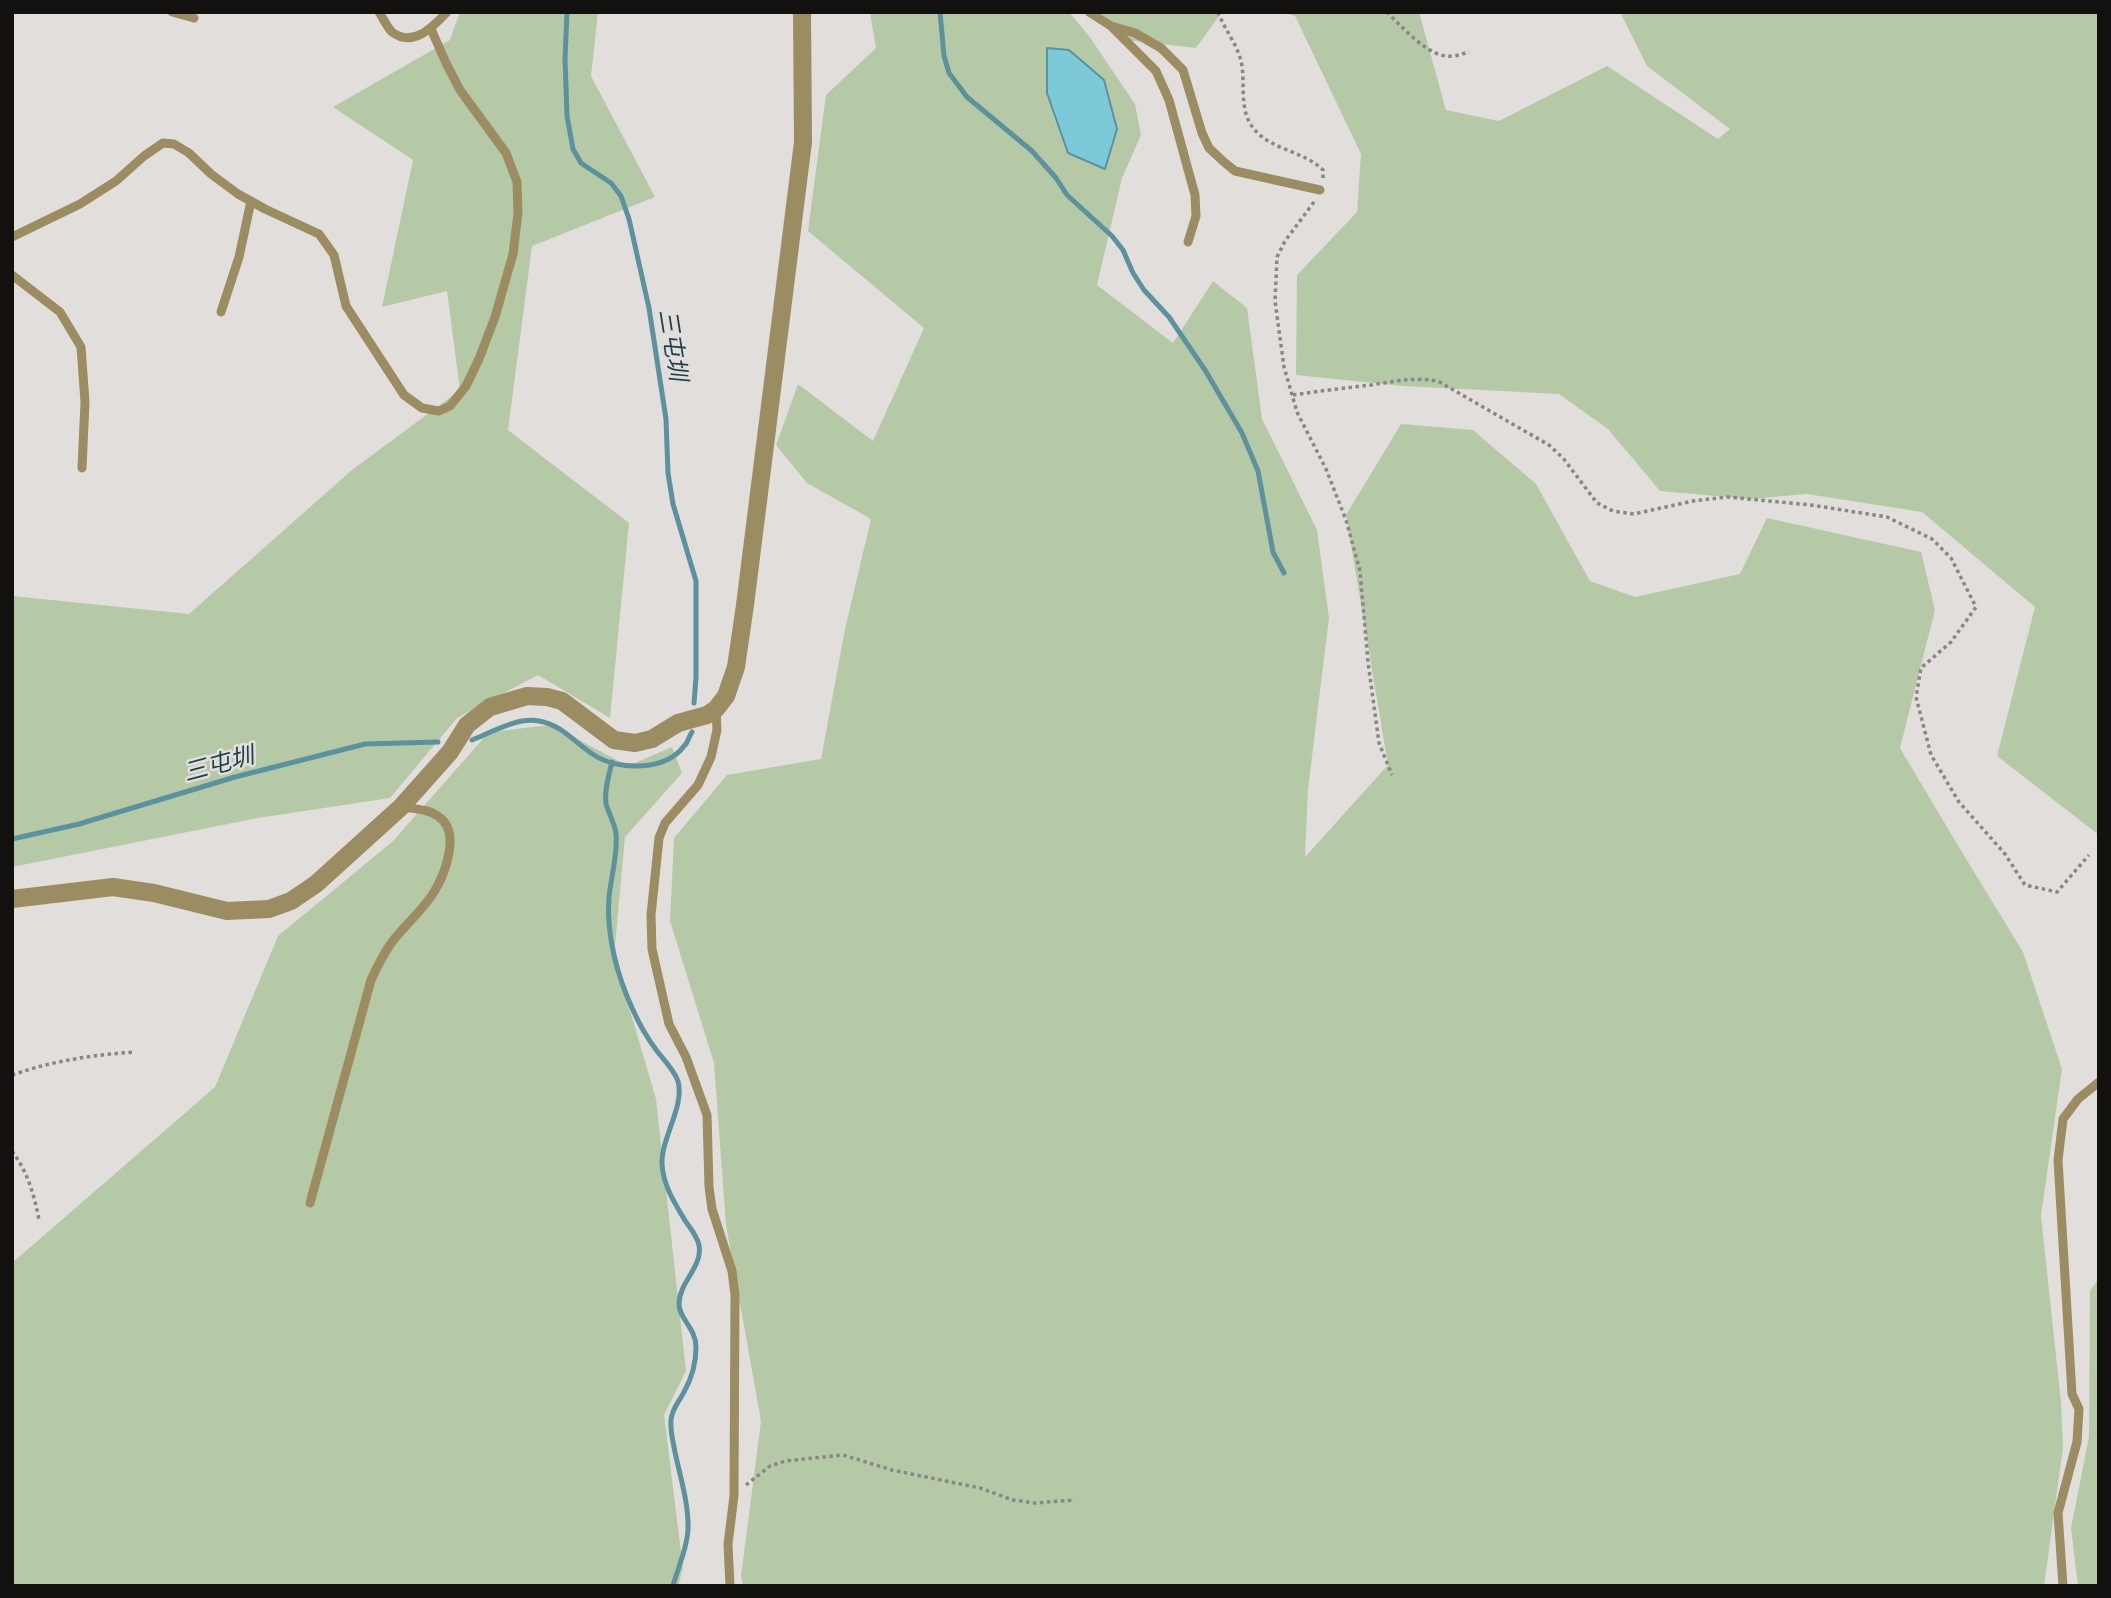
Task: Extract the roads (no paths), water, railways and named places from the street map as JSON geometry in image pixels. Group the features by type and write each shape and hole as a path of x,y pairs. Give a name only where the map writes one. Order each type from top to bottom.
{"street":[{"path":"12,900 113,887 154,893 227,911 269,909 291,901 316,884 401,807 450,751 467,725 490,707 527,696 547,697 562,701 614,740 635,743 652,739 678,723 707,715 716,709 726,696 736,667 803,142 802,12"}],"lane":[{"path":"172,12 194,18"},
{"path":"379,12 391,31 402,37 415,37 431,29 447,12"},
{"path":"1089,12 1111,26 1156,71 1169,100 1195,195 1196,216 1188,242"},
{"path":"1111,26 1135,33 1161,48 1183,70 1209,148 1235,171 1320,190"},
{"path":"12,237 80,204 116,181 163,143 174,144 190,153 211,174 251,201 319,234 334,256 346,306 404,395 422,408 439,411 450,406 466,386 495,317 513,254 517,182 506,153 460,90 431,29"},
{"path":"221,312 239,257 251,201"},
{"path":"12,275 60,312 81,347 85,402 82,468"},
{"path":"716,709 717,730 711,757 698,785 665,823 659,838 651,915 652,949 669,1024 686,1056 707,1115 712,1209 732,1271 736,1295 734,1496 728,1544 730,1586"},
{"path":"310,1203 371,980 391,943 434,891 450,856 449,830 441,818 428,811 401,807"},
{"path":"2063,1586 2058,1513 2077,1442 2079,1409 2072,1394 2058,1160 2063,1119 2078,1099 2099,1082"}],"water":[{"path":"1047,48 1069,50 1104,80 1117,129 1105,169 1068,153 1047,93"}],"waterway":[{"name":"三屯圳","path":"567,12 567,116 573,149 581,163 611,183 621,196 629,219 649,308 666,419 668,473 673,504 696,581 694,703"},
{"path":"940,12 944,56 949,73 967,97 1032,151 1067,195 1112,236 1123,250 1144,290 1169,317 1205,370 1242,433 1258,471 1273,552 1284,573"},
{"name":"三屯圳","path":"472,740 513,723 539,721 562,730 604,760 641,766 666,760 676,754 692,732"},
{"name":"三屯圳","path":"12,839 79,824 235,777 365,744 438,742"},
{"path":"612,762 606,799 616,842 609,897 611,940 622,983 635,1015 650,1042 678,1081 678,1101 665,1144 663,1172 670,1194 699,1245 698,1260 683,1289 679,1304 696,1347 691,1376 671,1420 688,1520 686,1544 673,1586"}]}
